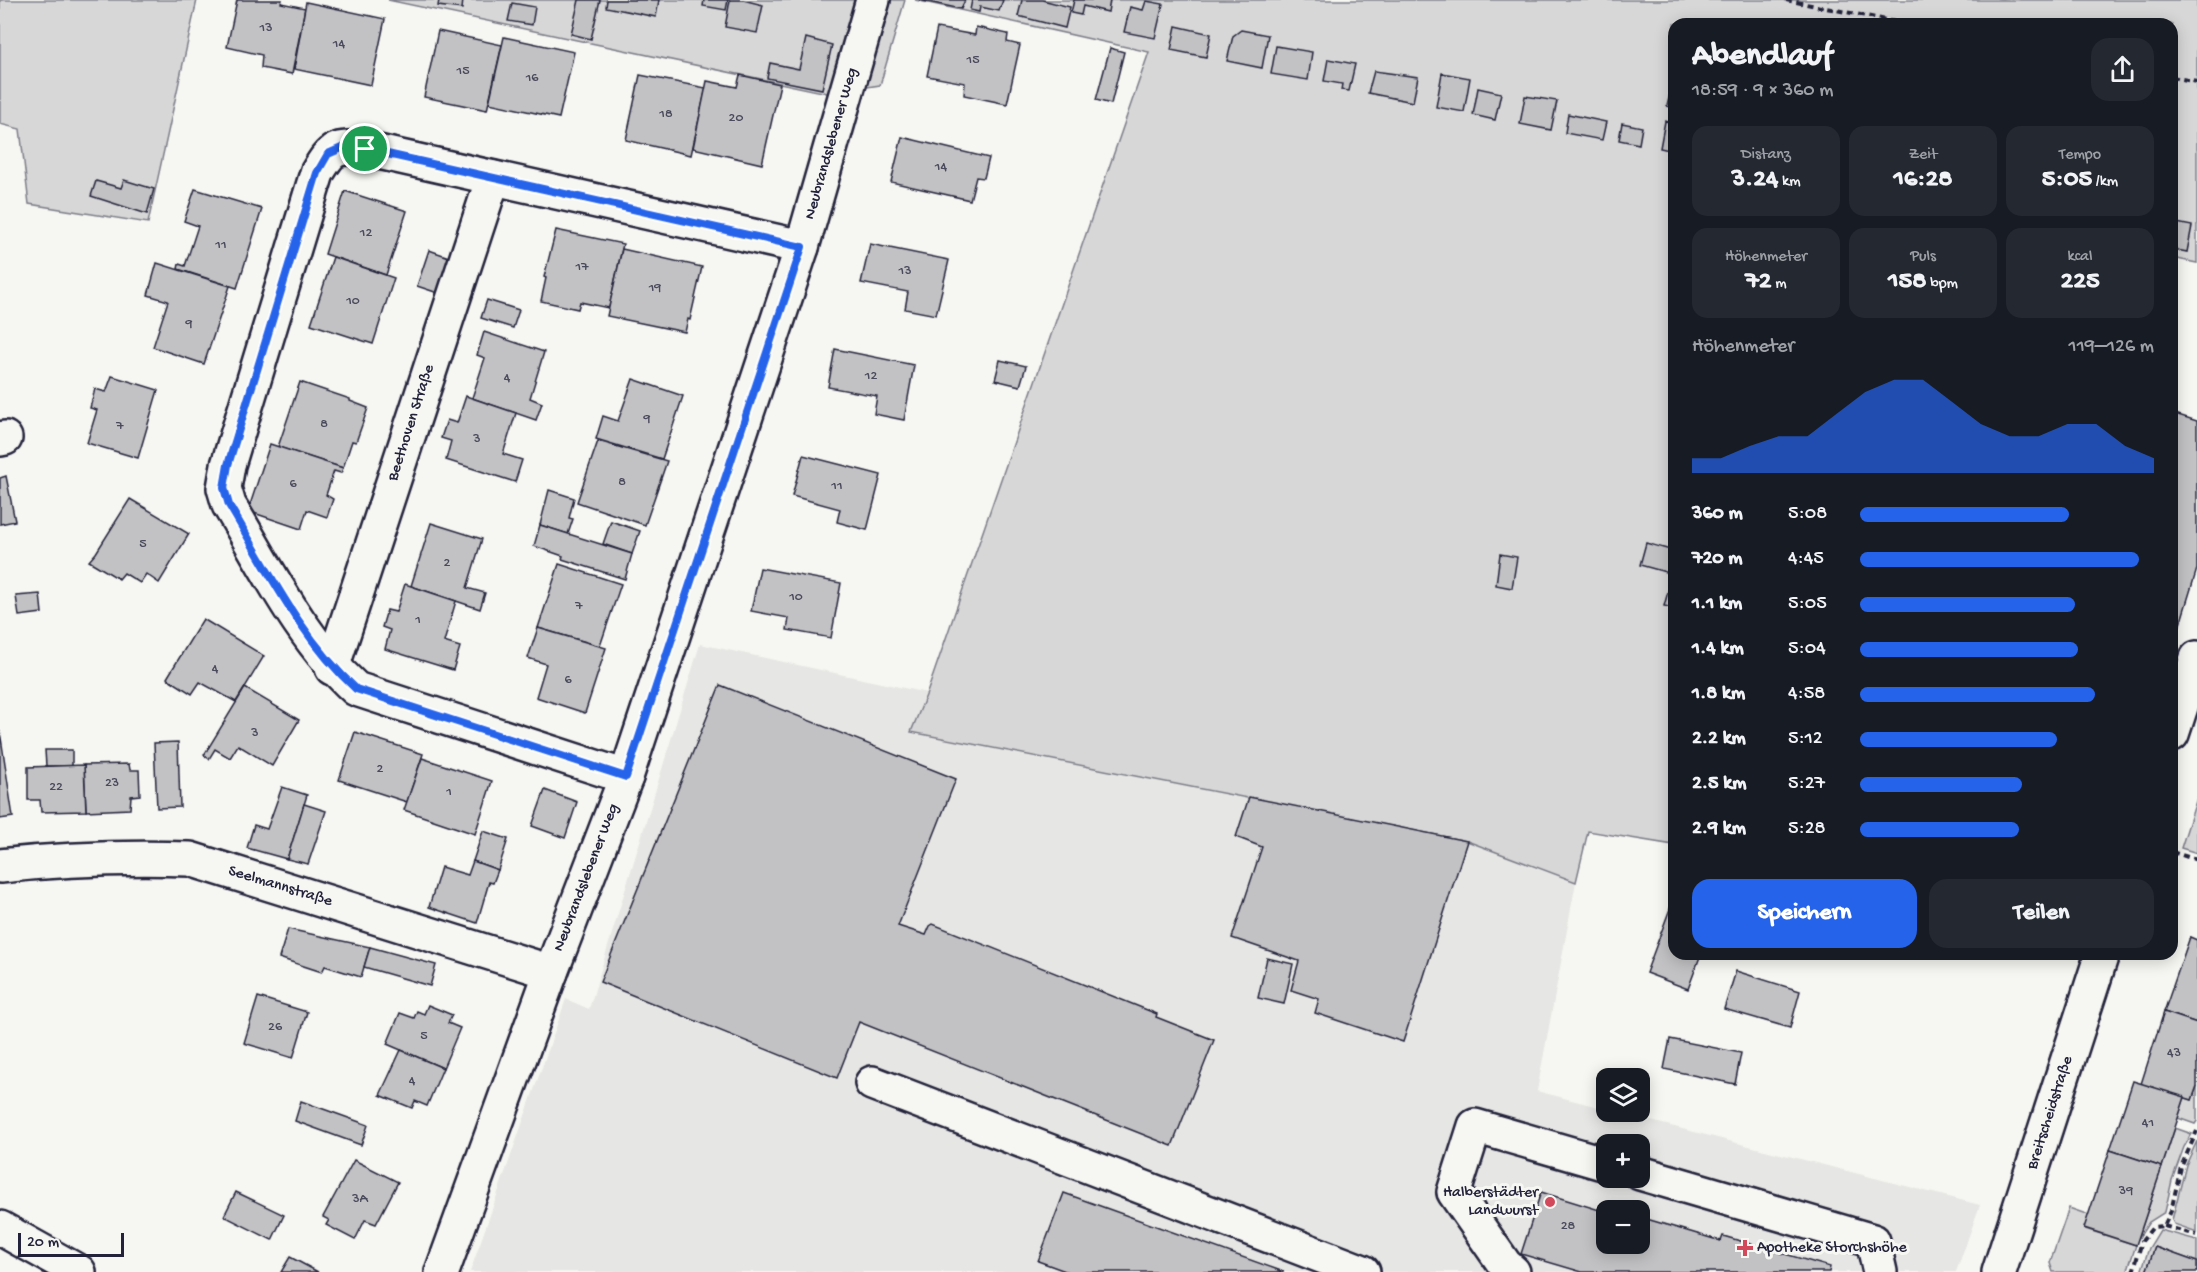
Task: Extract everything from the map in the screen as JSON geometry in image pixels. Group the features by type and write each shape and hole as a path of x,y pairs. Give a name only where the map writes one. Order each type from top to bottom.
{"street":[{"name":"Neubrandslebener Weg","path":"442,1272 551,972 626,777 802,247 873,0"},
{"path":"626,777 356,689 333,668 306,632 229,505 224,488 232,454 317,173 328,154 344,147 365,149 802,247"},
{"name":"Beethoven Straße","path":"333,668 492,178"},
{"path":"2178,717 2197,658"},
{"name":"Seelmannstraße","path":"0,866 62,859 146,857 190,859 551,972"},
{"name":"Breitscheidstraße","path":"1999,1272 2100,960"},
{"path":"872,1083 1363,1272"},
{"path":"1513,1272 1505,1265 1455,1192 1475,1126 1596,1161"},
{"path":"1650,1176 1873,1241 1880,1272"},
{"path":"0,1228 79,1272"}],"path":[{"path":"1786,0 1876,18"},
{"path":"2178,78 2197,82"},
{"path":"2178,854 2197,860"},
{"path":"2164,1226 2171,1211 2181,1167 2197,1131"},
{"path":"2133,1272 2142,1241 2153,1227 2164,1226 2197,1235"}],"shaded area":[{"path":"0,0 197,0 148,223 29,204 20,129 0,124"},
{"path":"388,0 905,0 880,85 827,93"},
{"path":"915,0 2197,0 2197,263 2178,259 2178,18 1668,18 1668,844 1588,831 1576,882 1467,841 911,732 927,693 1149,52"},
{"path":"700,644 927,693 911,732 1467,841 1576,882 1537,1091 1596,1106 1596,1122 1650,1121 1980,1205 1956,1272 470,1272 566,999 589,1009"},
{"path":"2197,798 2197,853 2181,848"},
{"path":"2197,1086 2197,1121 2195,1124 2178,1118 2185,1097 2192,1100"},
{"path":"2175,1128 2192,1134 2184,1147 2172,1180 2165,1212 2149,1222 2138,1239"},
{"path":"2197,1141 2197,1232 2174,1224 2172,1220 2186,1165"},
{"path":"2069,1208 2089,1215 2085,1229 2136,1245 2127,1272 2053,1272 2050,1263"},
{"path":"2160,1230 2197,1240 2197,1262 2155,1247 2146,1272 2141,1272 2149,1248"}],"building":[{"path":"237,0 282,0 281,3 305,8 292,74 261,68 262,55 227,47"},
{"path":"439,0 463,0 462,9 438,6"},
{"path":"579,0 600,0 591,39 571,34"},
{"path":"607,0 659,0 656,17 606,7"},
{"path":"704,0 728,0 726,10 703,6"},
{"path":"730,0 743,0 763,5 757,33 725,27"},
{"path":"919,0 965,0 961,9"},
{"path":"972,0 1003,0 999,11 980,7 979,12 970,10"},
{"path":"1022,0 1042,0 1070,7 1065,28 1018,16"},
{"path":"1074,0 1110,0 1108,12 1083,6 1081,15 1071,13"},
{"path":"1146,1 1163,4 1155,38 1124,32 1130,7 1143,10"},
{"path":"306,2 385,19 371,85 294,69"},
{"path":"512,3 535,7 532,25 508,21"},
{"path":"1176,26 1211,34 1206,57 1171,50"},
{"path":"976,27 1008,34 1007,42 1020,45 1007,104 964,95 965,83 927,76 937,28 975,35"},
{"path":"1241,30 1268,35 1262,68 1227,61 1233,36"},
{"path":"438,31 502,45 487,110 424,97"},
{"path":"504,37 574,52 559,118 489,103"},
{"path":"806,38 832,45 822,89 767,78 770,63 799,69"},
{"path":"1276,46 1312,52 1308,80 1271,74"},
{"path":"1110,48 1124,52 1111,104 1096,100"},
{"path":"1328,59 1355,64 1349,91 1341,90 1342,84 1324,81"},
{"path":"1374,71 1418,77 1413,102 1368,93"},
{"path":"1442,73 1470,78 1464,112 1436,107"},
{"path":"640,75 706,88 691,155 626,140"},
{"path":"740,75 780,84 762,164 693,148 707,81 737,87"},
{"path":"1478,88 1501,93 1495,120 1473,115"},
{"path":"1525,96 1557,101 1551,130 1520,124"},
{"path":"1568,114 1606,122 1602,140 1565,133"},
{"path":"1665,121 1668,122 1668,150 1660,148"},
{"path":"1622,123 1642,127 1639,144 1619,140"},
{"path":"902,137 989,158 984,178 976,177 970,200 891,182"},
{"path":"124,180 154,189 147,214 91,196 96,181 121,188"},
{"path":"195,189 262,209 237,288 178,269 179,264 185,266 198,226 184,221"},
{"path":"345,191 407,211 386,275 325,254"},
{"path":"2178,223 2192,226 2187,252 2178,250"},
{"path":"556,230 623,244 609,308 580,302 578,309 541,301 546,278 544,277"},
{"path":"870,244 949,260 936,315 905,309 908,292 861,283"},
{"path":"622,249 702,267 690,320 688,319 685,332 607,316"},
{"path":"429,250 449,257 438,293 417,286"},
{"path":"333,257 394,278 373,344 311,324"},
{"path":"157,263 230,286 204,364 153,347 168,301 148,295"},
{"path":"487,300 519,310 513,328 481,318"},
{"path":"484,332 544,352 530,398 542,403 536,420 472,398 485,358 477,355"},
{"path":"835,349 914,365 904,420 874,414 877,396 828,387"},
{"path":"1000,360 1026,366 1020,386 995,380"},
{"path":"112,376 158,390 138,458 87,443 97,410 90,408 95,389 106,392"},
{"path":"633,379 683,396 662,459 596,439 603,416 618,421"},
{"path":"300,382 350,399 368,408 356,442 352,441 343,468 278,447"},
{"path":"466,396 516,413 503,454 522,460 515,482 446,460 451,441 441,438 447,420 457,423"},
{"path":"2178,415 2197,421 2197,569 2178,631"},
{"path":"598,441 667,461 645,525 577,502"},
{"path":"270,444 343,468 341,473 334,471 326,495 333,499 327,517 307,510 301,529 248,511"},
{"path":"803,455 881,475 867,530 837,522 840,509 792,496"},
{"path":"6,476 15,521 0,524 0,478"},
{"path":"549,490 574,498 569,518 573,519 568,534 540,525"},
{"path":"130,499 189,534 159,583 146,574 140,583 124,573 119,579 89,561"},
{"path":"611,521 640,531 632,554 603,544"},
{"path":"431,523 482,539 467,588 485,593 480,609 411,586"},
{"path":"540,525 632,554 625,579 562,559 563,556 534,546"},
{"path":"1646,543 1668,549 1668,573 1640,565"},
{"path":"1500,554 1517,557 1512,588 1496,585"},
{"path":"559,564 621,584 600,646 538,628"},
{"path":"760,568 841,583 831,638 787,630 789,618 751,611"},
{"path":"405,584 456,601 444,642 460,647 453,670 385,649 390,630 382,627 387,610 396,612"},
{"path":"1668,592 1668,607 1664,606"},
{"path":"40,594 42,613 19,616 16,596"},
{"path":"203,619 264,656 236,702 200,682 192,694 167,678"},
{"path":"538,628 606,648 585,713 536,697 546,664 528,658"},
{"path":"720,685 956,779 898,926 926,935 933,924 1157,1014 1156,1017 1214,1040 1172,1146 859,1022 837,1078 600,982"},
{"path":"245,688 299,720 272,766 238,745 230,758 215,749 209,759 204,755"},
{"path":"0,731 13,817 0,819"},
{"path":"355,732 423,754 407,802 339,780"},
{"path":"178,742 180,807 157,808 154,743"},
{"path":"45,750 72,750 72,766 46,766"},
{"path":"422,758 492,781 475,834 404,810"},
{"path":"129,764 130,770 139,770 140,795 131,796 130,809 86,811 84,765"},
{"path":"84,765 86,811 41,812 40,800 28,800 28,767"},
{"path":"282,787 307,795 287,859 247,848 254,825 267,829"},
{"path":"545,790 577,802 565,838 532,826"},
{"path":"1249,797 1467,841 1403,1042 1315,1013 1319,999 1291,990 1299,961 1232,938 1262,847 1236,837"},
{"path":"304,804 326,811 308,864 287,859"},
{"path":"483,831 508,839 498,870 473,861"},
{"path":"473,861 498,870 493,883 489,882 477,923 429,907 441,867 468,875"},
{"path":"1668,914 1668,960 1699,960 1688,989 1646,973"},
{"path":"288,929 370,947 361,977 325,966 322,972 279,958"},
{"path":"2190,937 2197,940 2197,1023 2164,1012"},
{"path":"370,947 436,965 430,986 364,967"},
{"path":"1267,958 1293,964 1284,1004 1258,998"},
{"path":"1736,971 1800,991 1790,1028 1724,1009"},
{"path":"258,997 307,1012 293,1058 244,1043"},
{"path":"428,1005 452,1015 448,1023 460,1028 443,1068 387,1044 400,1013 414,1018 417,1011 424,1014"},
{"path":"2164,1012 2197,1023 2197,1086 2192,1100 2141,1084"},
{"path":"1670,1039 1741,1053 1735,1084 1664,1069"},
{"path":"401,1050 443,1068 427,1106 415,1101 412,1108 380,1095"},
{"path":"2133,1081 2185,1097 2162,1167 2110,1150"},
{"path":"301,1101 368,1125 361,1145 295,1121"},
{"path":"2110,1150 2162,1167 2136,1245 2084,1228"},
{"path":"354,1160 398,1182 376,1224 365,1220 355,1240 326,1225 329,1220 323,1217"},
{"path":"236,1192 284,1215 272,1240 224,1216"},
{"path":"1541,1192 1596,1209 1596,1254 1650,1254 1650,1220 1721,1241 1723,1236 1830,1267 1829,1272 1582,1272 1521,1254"},
{"path":"1064,1193 1284,1272 1068,1272 1038,1261"},
{"path":"2155,1247 2197,1262 2197,1272 2146,1272"},
{"path":"290,1257 318,1272 281,1272"}],"place":[{"name":"Halberstädter Landwurst","path":"1550,1202"},
{"name":"Apotheke Storchshöhe","path":"1745,1248"}],"route":[{"path":"344,147 365,149 802,247 626,777 356,689 333,668 306,632 229,505 224,488 228,465 317,173 328,154 344,147"}]}
